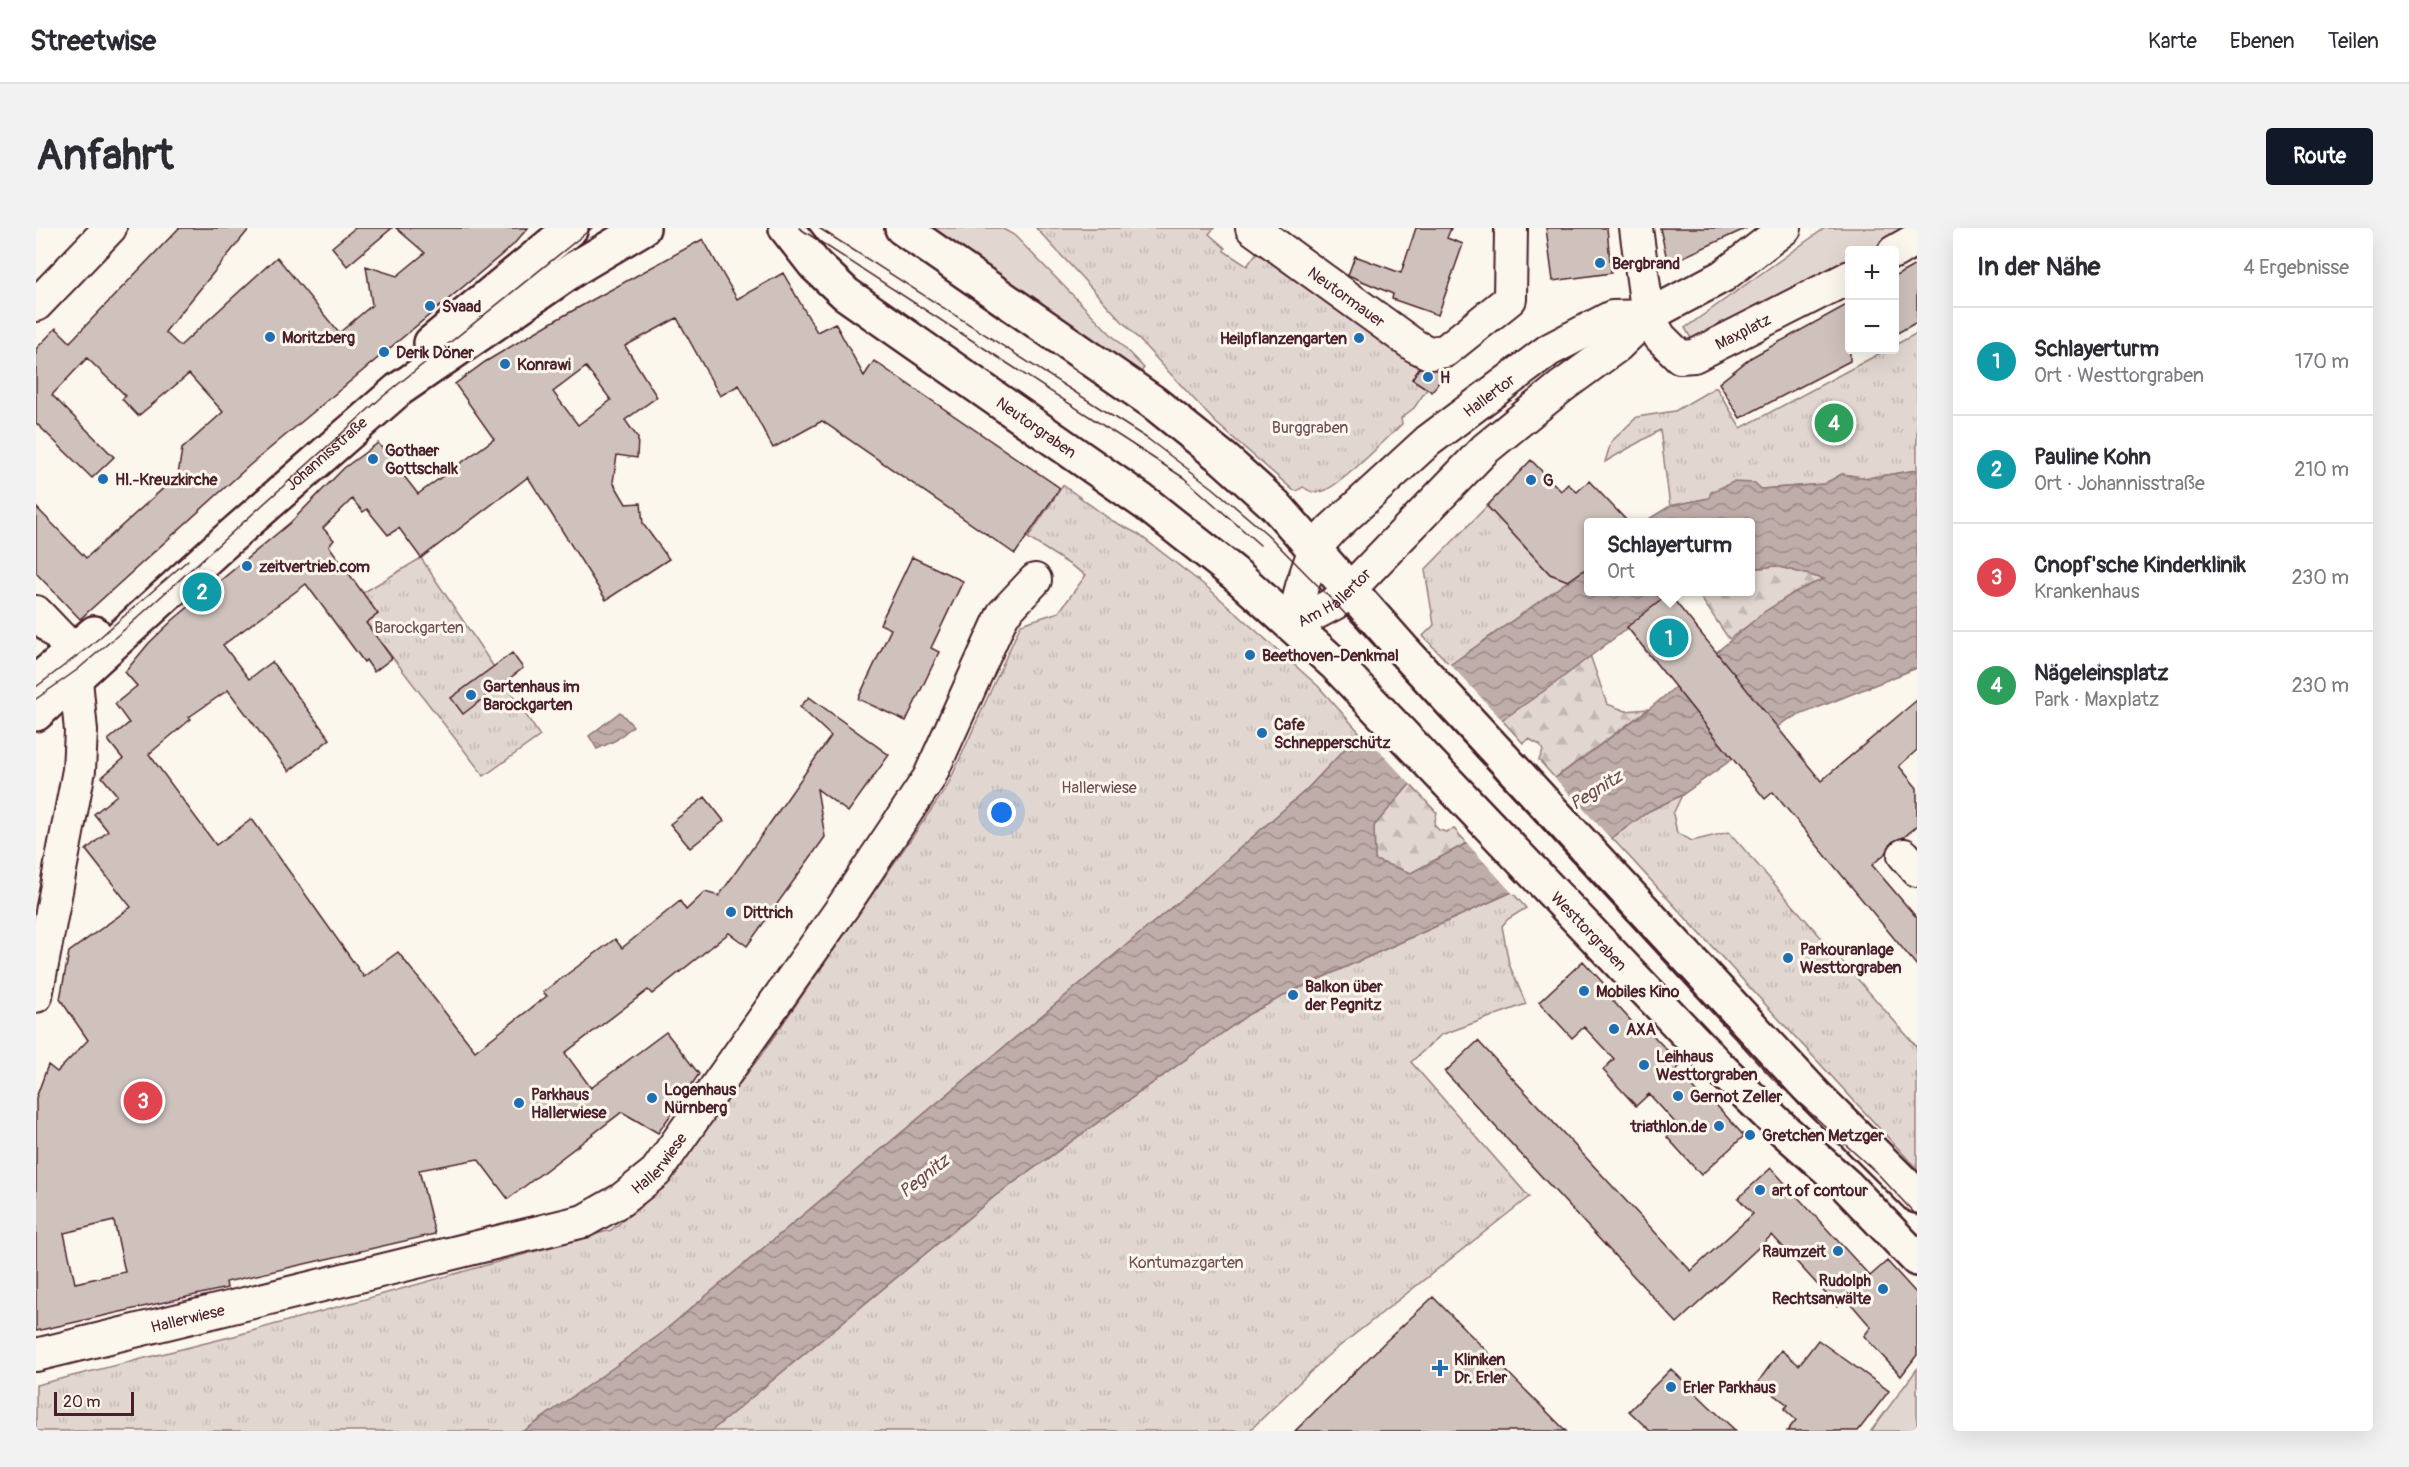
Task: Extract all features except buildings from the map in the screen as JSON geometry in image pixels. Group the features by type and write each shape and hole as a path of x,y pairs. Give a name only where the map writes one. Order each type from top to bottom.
{"main road":[{"name":"Johannisstraße","path":"36,714 74,665 387,378 571,228"},
{"name":"Johannisstraße","path":"36,682 74,665 220,546 398,390 574,269 643,228"},
{"path":"764,228 792,237"},
{"path":"903,230 1169,415 1268,498 1315,548 1404,651 1816,1096 1917,1196"},
{"name":"Neutorgraben","path":"792,237 823,274 846,294 1148,505 1293,625"},
{"name":"Westtorgraben","path":"1293,625 1359,690 1732,1080 1846,1185 1917,1259"}],"street":[{"path":"36,305 110,228"},
{"name":"Neutormauer","path":"1252,228 1429,353 1445,351 1510,299 1511,228"},
{"path":"1636,228 1648,316 1723,276 1785,228"},
{"path":"1899,249 1917,240"},
{"name":"Maxplatz","path":"1648,316 1660,337 1680,357 1694,356 1845,280"},
{"name":"Hallertor","path":"1428,441 1550,350 1612,317 1648,316"},
{"name":"Am Hallertor","path":"1293,625 1335,603 1350,590 1485,449 1561,387 1617,346 1648,316"},
{"name":"Am Hallertor","path":"1293,625 1302,586 1315,548 1332,529 1428,441"},
{"name":"Hallerwiese","path":"36,1355 584,1221 621,1200 656,1172 842,908 929,778 1003,614 1035,580"},
{"path":"36,612 62,638 74,665 81,731 79,770 36,996"}],"green space":[{"path":"921,228 1001,228 1014,235 1144,368 1137,377"},
{"name":"Burggraben","path":"1036,228 1214,228 1209,234 1225,248 1224,251 1247,266 1258,251 1422,364 1412,379 1427,389 1414,408 1401,418 1402,424 1338,482 1320,492 1303,487 1297,491 1293,490 1215,422"},
{"path":"1825,228 1917,228 1886,246 1845,246 1845,269 1692,340 1685,328"},
{"path":"1917,333 1917,470 1868,478 1842,474 1824,484 1761,489 1754,483 1709,498 1670,506 1660,430 1605,462 1611,442 1637,417 1675,411 1716,387 1741,428 1879,354 1899,354 1899,343"},
{"name":"Hallerwiese","path":"1063,485 1111,520 1138,534 1208,588 1318,686 1360,733 1306,790 1197,886 658,1336 524,1431 36,1431 36,1385 234,1336 611,1230 661,1189 761,1055 947,787 1021,624 1059,612 1086,575 1028,538"},
{"path":"1487,506 1550,574 1568,581 1450,665 1423,636 1434,625 1425,570"},
{"name":"Barockgarten","path":"421,558 540,736 484,776 366,623 378,614 361,594"},
{"path":"1776,566 1824,579 1795,592 1729,639 1700,596 1755,596 1755,568"},
{"path":"1590,655 1607,704 1626,711 1648,709 1555,778 1539,760 1543,751 1540,745 1529,739 1523,743 1502,720"},
{"path":"1410,784 1437,813 1434,825 1446,832 1454,829 1467,843 1411,873 1375,860 1374,826"},
{"path":"1682,795 1673,814 1677,833 1692,841 1729,832 1917,1047 1917,1169 1612,838 1649,811"},
{"name":"Kontumazgarten","path":"1512,892 1526,908 1508,919 1502,926 1509,964 1526,1004 1441,1035 1411,1062 1529,1197 1326,1357 1249,1431 711,1431 995,1196 1249,1014 1297,989"},
{"path":"1917,1369 1917,1431 1871,1431"}],"water":[{"name":"Pegnitz","path":"1917,470 1917,668 1787,720 1682,795 1649,811 1612,838 1512,892 1297,989 1249,1014 995,1196 711,1431 524,1431 658,1336 1197,886 1306,790 1360,733 1450,665 1584,570 1584,596 1670,596 1554,684 1410,784 1374,826 1375,860 1411,873 1467,843 1648,710 1764,612 1795,592 1824,579 1776,566 1755,568 1755,518 1650,518 1670,506 1709,498 1711,492 1733,482 1755,483 1761,489 1824,484 1842,474 1868,478"},
{"path":"620,712 633,726 616,740 597,749 589,736"}],"pier":[{"path":"1448,662 1504,722 1412,786 1360,730"},
{"path":"1553,776 1613,841 1514,895 1465,841"}],"tram line":[{"path":"36,699 77,670 125,629 381,398 592,228"},
{"path":"799,228 1184,478 1260,545"},
{"path":"819,228 1148,439 1213,488 1267,534 1335,603 1773,1079 1878,1174 1917,1216"},
{"path":"36,687 90,646 188,560"}],"place":[{"name":"Bergbrand","path":"1600,263"},
{"name":"Svaad","path":"430,306"},
{"name":"Moritzberg","path":"270,337"},
{"name":"Heilpflanzengarten","path":"1359,338"},
{"name":"Derik Döner","path":"384,352"},
{"name":"Konrawi","path":"505,364"},
{"name":"H","path":"1428,377"},
{"name":"Nägeleinsplatz","path":"1834,423"},
{"name":"Gothaer Gottschalk","path":"373,459"},
{"name":"Hl.-Kreuzkirche","path":"103,479"},
{"name":"G","path":"1531,480"},
{"name":"zeitvertrieb.com","path":"247,566"},
{"name":"Pauline Kohn","path":"202,592"},
{"name":"Schlayerturm","path":"1669,638"},
{"name":"Beethoven-Denkmal","path":"1250,655"},
{"name":"Gartenhaus im Barockgarten","path":"471,695"},
{"name":"Cafe Schnepperschütz","path":"1262,733"},
{"name":"Dittrich","path":"731,912"},
{"name":"Parkouranlage Westtorgraben","path":"1788,958"},
{"name":"Mobiles Kino","path":"1584,991"},
{"name":"Balkon über der Pegnitz","path":"1293,995"},
{"name":"AXA","path":"1614,1029"},
{"name":"Leihhaus Westtorgraben","path":"1644,1065"},
{"name":"Gernot Zeller","path":"1678,1096"},
{"name":"Logenhaus Nürnberg","path":"652,1098"},
{"name":"Cnopf'sche Kinderklinik","path":"143,1101"},
{"name":"Parkhaus Hallerwiese","path":"519,1103"},
{"name":"triathlon.de","path":"1719,1126"},
{"name":"Gretchen Metzger","path":"1750,1135"},
{"name":"art of contour","path":"1760,1190"},
{"name":"Raumzeit","path":"1838,1251"},
{"name":"Rudolph Rechtsanwälte","path":"1883,1289"},
{"name":"Kliniken Dr. Erler","path":"1440,1368"},
{"name":"Erler Parkhaus","path":"1671,1387"}]}
